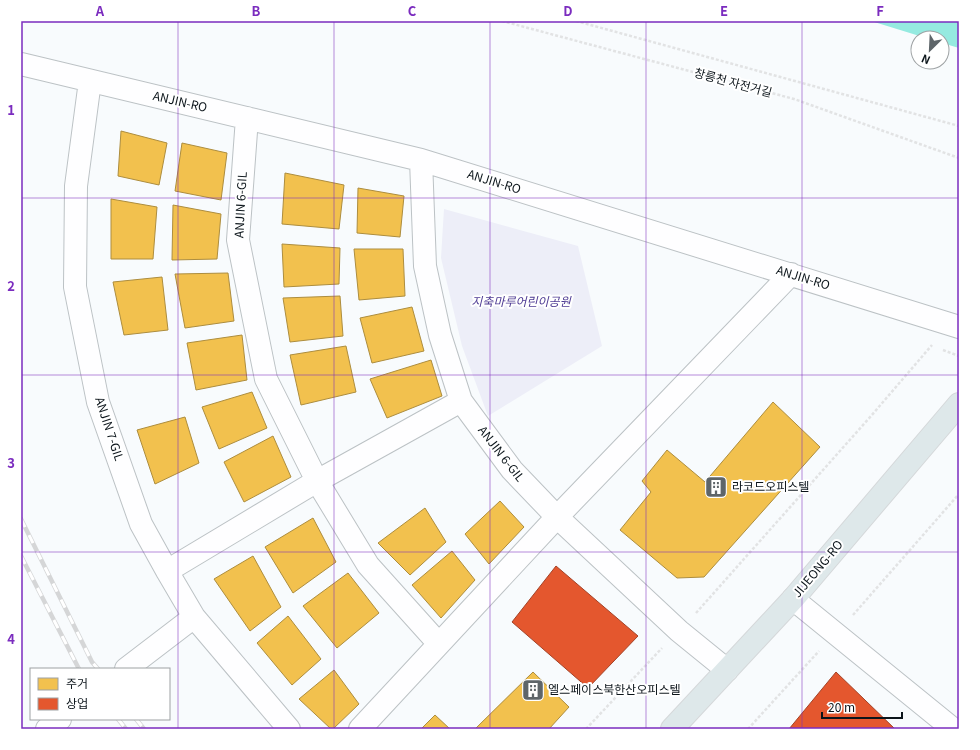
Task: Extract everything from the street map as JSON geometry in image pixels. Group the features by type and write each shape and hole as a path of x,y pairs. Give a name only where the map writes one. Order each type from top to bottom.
{"main road":[{"name":"JIJEONG-RO","path":"672,729 793,599 959,404"}],"street":[{"name":"ANJIN-RO","path":"21,64 421,160 959,327"},
{"name":"ANJIN 7-GIL","path":"90,81 76,186 75,287 98,402 142,524 167,572 194,617 289,729"},
{"name":"ANJIN 6-GIL","path":"247,118 238,240 266,379 317,481 368,566 439,644"},
{"name":"ANJIN 6-GIL","path":"421,160 424,266 440,335 461,401 512,470 557,517 679,631 727,670"},
{"path":"360,729 557,517 791,274"},
{"path":"167,572 317,481 461,401"},
{"path":"793,599 953,725"},
{"path":"127,668 194,617"},
{"path":"47,729 59,720"}],"path":[{"name":"창릉천 자전거길","path":"502,21 794,99 959,158"},
{"path":"576,21 959,126"},
{"path":"705,602 931,346 959,356"},
{"path":"859,608 959,494"},
{"path":"586,729 656,653"},
{"path":"748,729 815,655"}],"green space":[{"name":"지축마루어린이공원","path":"444,209 578,246 602,346 488,416 462,346 441,258"}],"shaded area":[{"path":"871,21 959,21 959,48 950,45 950,30 910,30 910,33"}],"building: 주거":[{"path":"121,131 167,143 159,185 118,176"},
{"path":"182,143 227,153 221,200 175,191"},
{"path":"285,173 344,185 339,229 282,224"},
{"path":"358,188 404,196 400,237 357,233"},
{"path":"111,199 157,207 153,259 111,259"},
{"path":"173,205 221,214 217,259 172,260"},
{"path":"282,244 340,248 339,284 284,287"},
{"path":"354,249 403,249 405,296 359,300"},
{"path":"228,273 234,321 185,328 175,274"},
{"path":"162,277 168,330 124,335 113,282"},
{"path":"340,296 343,336 290,342 283,298"},
{"path":"412,307 424,351 372,363 360,318"},
{"path":"242,335 247,380 196,390 187,343"},
{"path":"346,346 356,392 301,405 290,355"},
{"path":"431,360 442,396 387,418 370,379"},
{"path":"252,392 267,428 219,449 202,407"},
{"name":"라코드오피스텔","path":"773,402 820,447 704,577 677,578 620,530 651,492 642,481 667,450 705,482"},
{"path":"185,417 199,463 155,484 137,430"},
{"path":"273,436 291,477 244,502 224,462"},
{"path":"500,501 524,527 489,564 465,534"},
{"path":"425,508 446,542 410,575 378,543"},
{"path":"313,518 336,562 293,593 265,547"},
{"path":"452,551 475,580 441,618 412,585"},
{"path":"253,556 281,607 250,631 214,579"},
{"path":"348,573 379,613 337,648 303,606"},
{"path":"288,616 321,659 292,685 257,643"},
{"path":"334,670 359,704 333,729 331,729 299,699"},
{"name":"엘스페이스북한산오피스텔","path":"533,672 569,707 549,729 475,729"},
{"path":"435,715 450,729 421,729"}],"building: 상업":[{"path":"556,566 638,636 588,688 512,622"},
{"path":"836,672 895,729 789,729"}],"railway":[{"path":"21,519 92,662 97,668"},
{"path":"21,556 78,668"},
{"path":"119,720 126,729"},
{"path":"137,720 144,729"}],"place":[{"name":"라코드오피스텔","path":"716,487"},
{"name":"엘스페이스북한산오피스텔","path":"533,690"}]}
